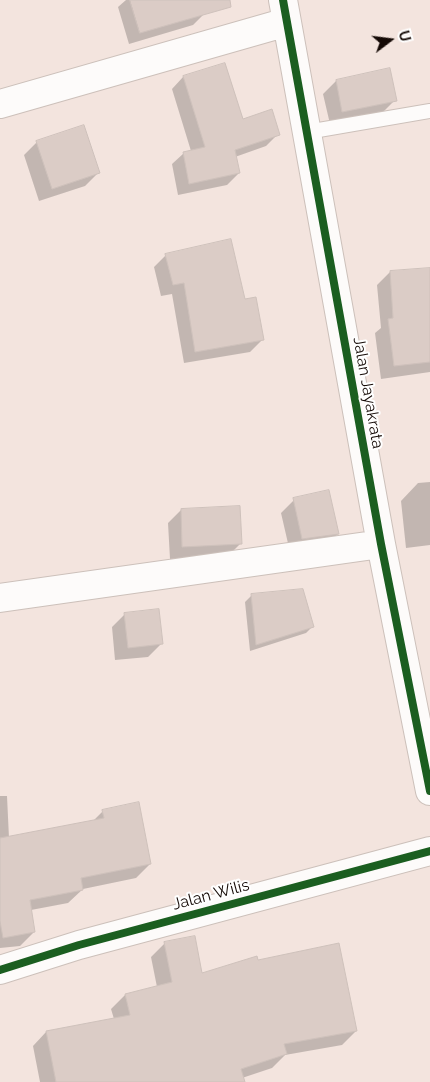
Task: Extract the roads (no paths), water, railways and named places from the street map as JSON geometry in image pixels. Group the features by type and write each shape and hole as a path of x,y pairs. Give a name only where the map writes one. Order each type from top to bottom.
{"street":[{"path":"0,104 285,11"},
{"name":"Jalan Jayakrata","path":"285,11 381,544 430,791"},
{"path":"0,598 381,544"},
{"name":"Jalan Wilis","path":"0,970 80,945 430,851"}],"lane":[{"path":"307,132 430,111"}]}
